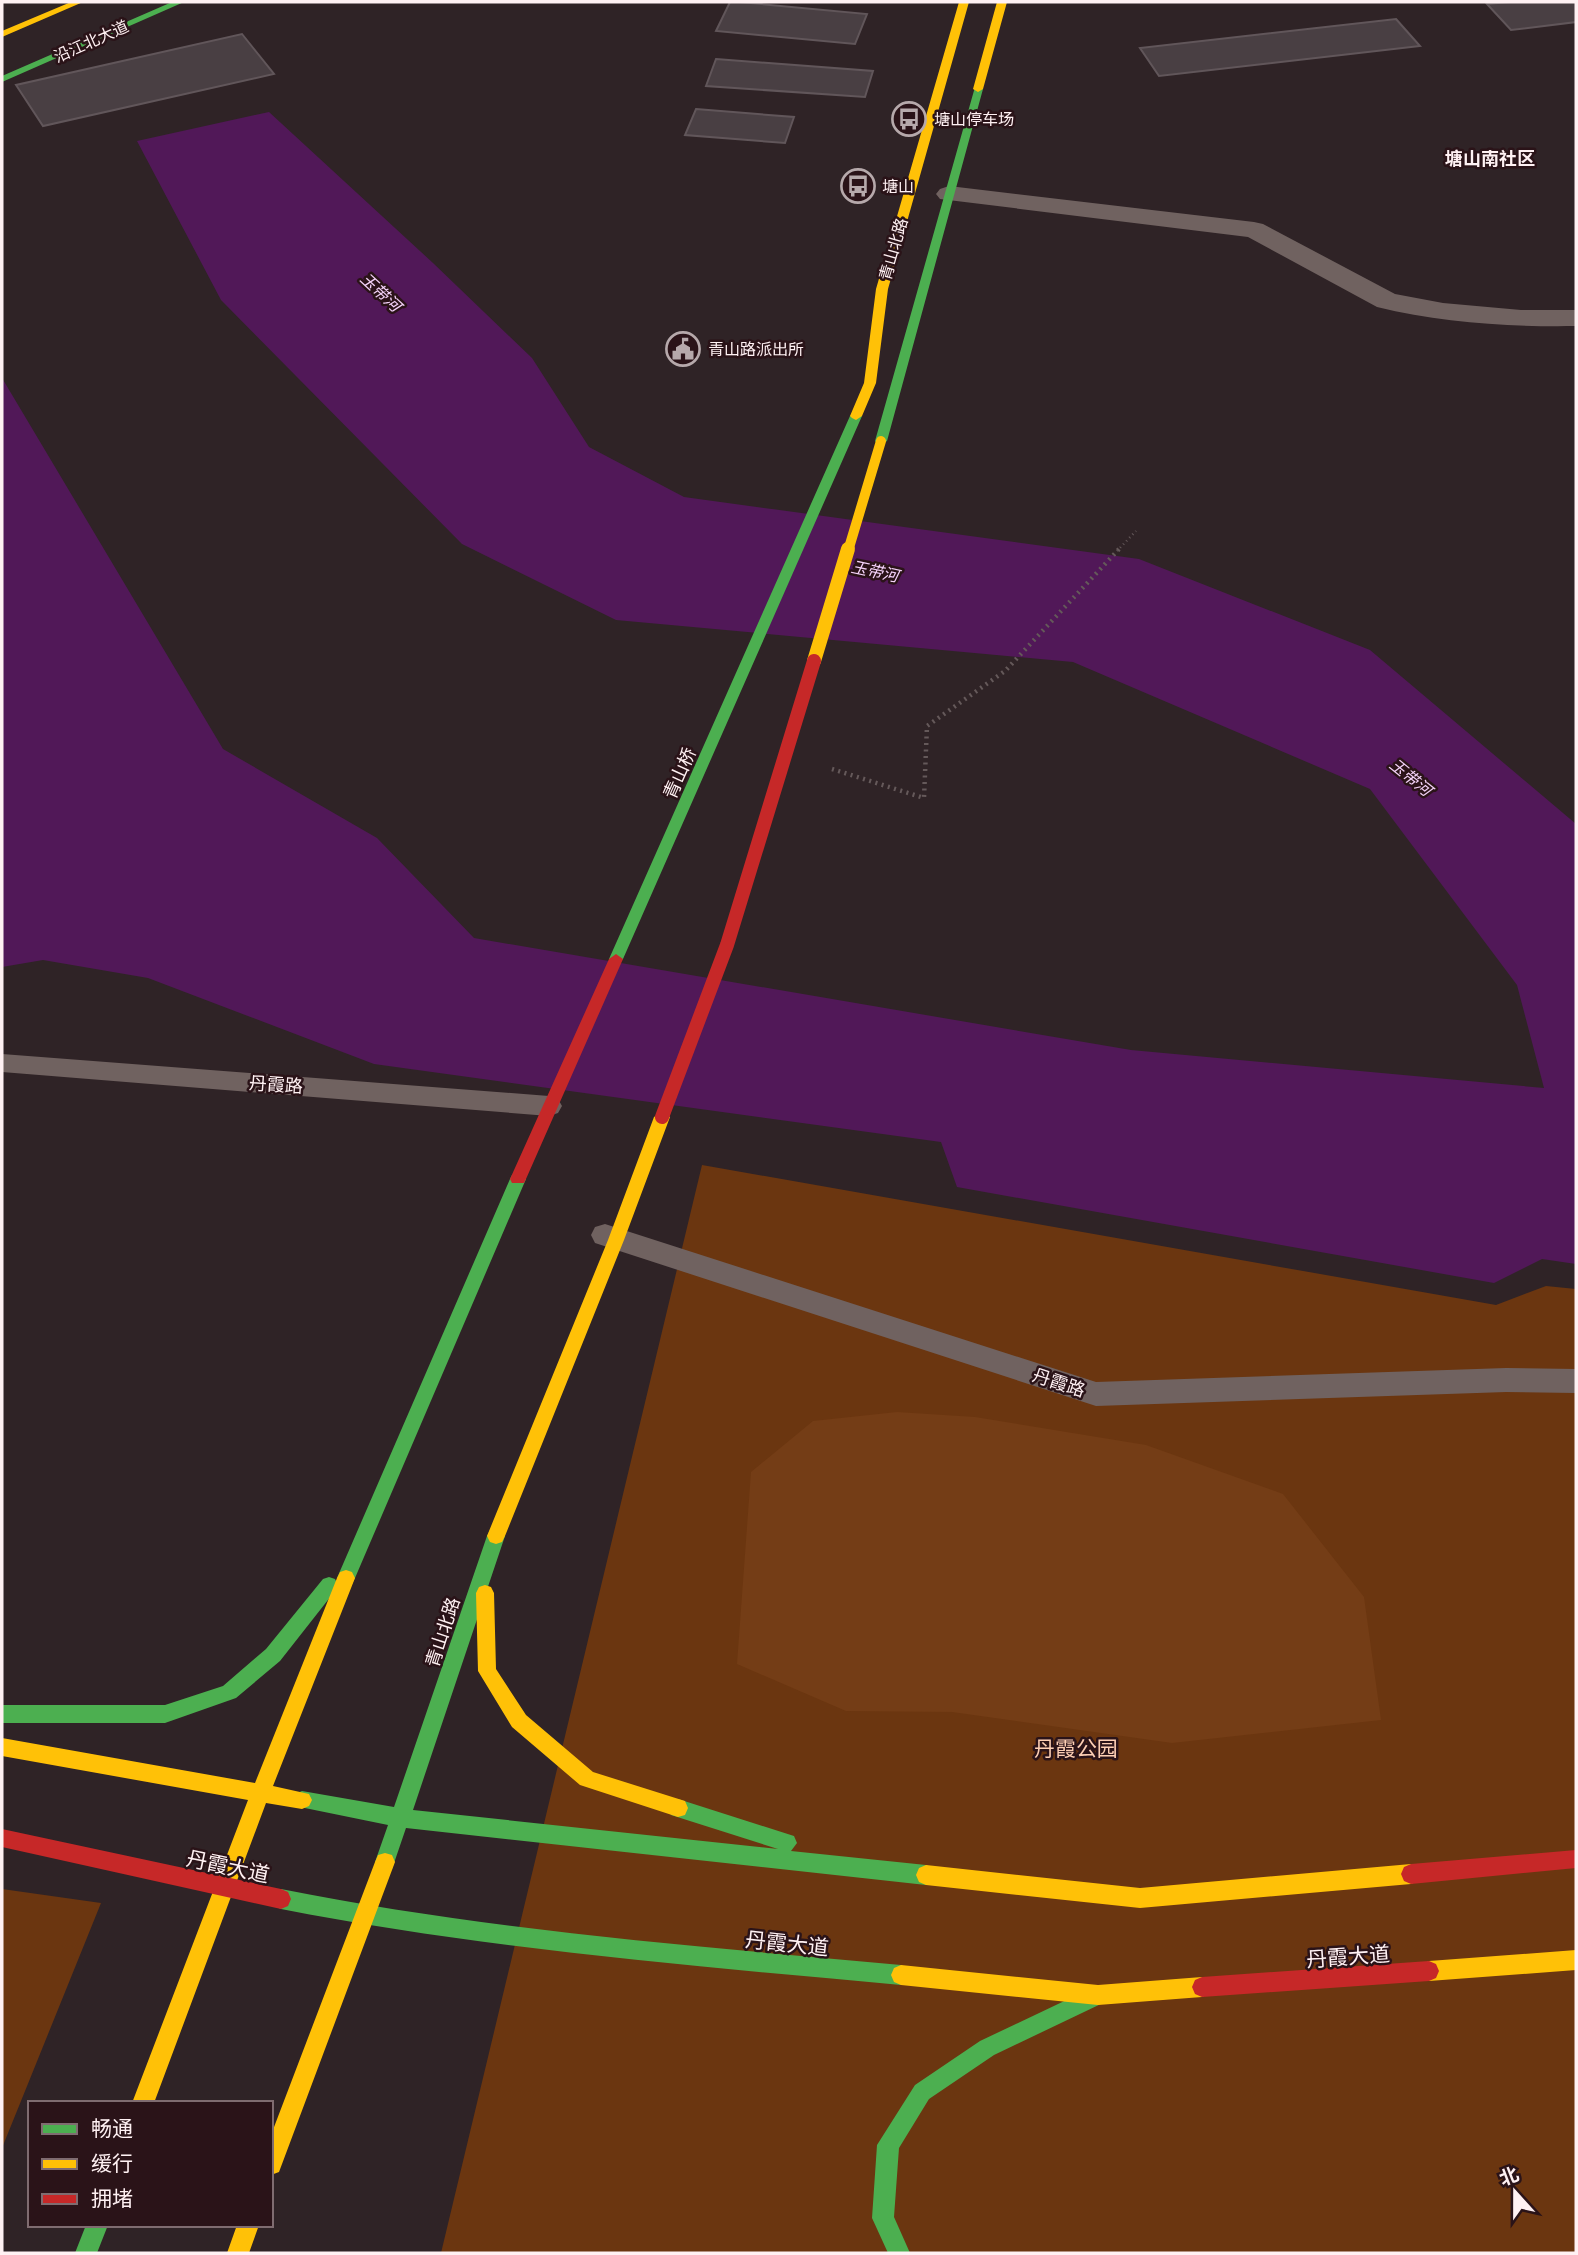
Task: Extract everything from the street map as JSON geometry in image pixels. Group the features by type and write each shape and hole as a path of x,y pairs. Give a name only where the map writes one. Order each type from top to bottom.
{"main road":[{"path":"2,34 78,2"},
{"name":"沿江北大道","path":"2,79 179,2"},
{"name":"青山北路","path":"840,455 870,383 882,289 964,2"},
{"path":"785,755 881,441 1002,2"},
{"name":"青山桥","path":"550,1105 628,936 840,455"},
{"name":"青山北路","path":"273,2159 401,1818 484,1566 727,946 785,755"},
{"path":"144,2101 358,1548 550,1105"},
{"path":"2,1714 165,1714 229,1692 273,1655 358,1548"},
{"path":"484,1566 487,1671 519,1721 587,1779 865,1868"},
{"path":"2,1747 401,1818 1140,1898 1576,1859"},
{"name":"丹霞大道","path":"2,1838 364,1917 573,1942 1098,1995 1576,1960"},
{"path":"899,2253 883,2218 888,2145 922,2092 987,2048 1098,1995"},
{"path":"86,2253 96,2227"},
{"path":"238,2253 247,2227"}],"street":[{"path":"949,194 1254,230 1387,301 1443,311 1521,318 1576,318"}],"lane":[{"name":"丹霞路","path":"2,1063 550,1105"},
{"name":"丹霞路","path":"611,1238 1096,1394 1506,1380 1576,1381"}],"path":[{"path":"785,755 923,798 927,726 1004,671 1136,531"}],"green space":[{"name":"丹霞公园","path":"702,1165 1496,1305 1546,1286 1576,1289 1576,2253 441,2253"},
{"path":"2,1889 101,1903 2,2148"}],"shaded area":[{"path":"897,1412 975,1417 1146,1445 1283,1494 1364,1597 1381,1720 1172,1743 952,1712 846,1711 737,1664 751,1472 813,1421"}],"water":[{"name":"玉带河","path":"269,112 532,358 589,447 684,497 1139,559 1370,650 1576,824 1576,1264 1542,1259 1494,1283 957,1187 941,1142 374,1064 148,978 43,960 2,967 2,378 223,749 377,838 474,938 1131,1050 1544,1088 1517,985 1370,789 1073,662 616,620 462,544 221,300 137,141"}],"building":[{"path":"730,2 867,14 855,44 716,31"},
{"path":"1576,2 1576,22 1511,30 1487,4"},
{"path":"1396,19 1420,46 1159,76 1140,48"},
{"path":"242,34 274,74 43,126 16,85"},
{"path":"716,59 873,71 865,97 706,86"},
{"path":"696,109 794,117 785,143 685,135"}],"traffic: fast":[{"path":"2,79 179,2"},
{"path":"881,441 978,89"},
{"path":"616,959 856,416"},
{"path":"346,1578 518,1179"},
{"path":"385,1862 496,1536"},
{"path":"2,1714 165,1714 229,1692 273,1655 329,1585"},
{"path":"302,1800 401,1818 926,1875"},
{"path":"678,1808 787,1843"},
{"path":"281,1899 434,1927 512,1937 901,1975"},
{"path":"899,2253 883,2218 888,2145 922,2092 987,2048 1098,1995"},
{"path":"86,2253 96,2227"}],"traffic: slow":[{"path":"2,34 78,2"},
{"path":"856,416 870,383 882,289 964,2"},
{"path":"978,89 1002,2"},
{"path":"814,661 881,441"},
{"path":"496,1536 616,1240 662,1117"},
{"path":"144,2101 274,1757 346,1578"},
{"path":"485,1593 487,1671 519,1721 587,1779 678,1808"},
{"path":"2,1747 302,1800"},
{"path":"273,2159 385,1862"},
{"path":"926,1875 1140,1898 1411,1874"},
{"path":"1429,1971 1576,1960"},
{"path":"901,1975 1098,1995 1202,1987"},
{"path":"238,2253 247,2227"}],"traffic: jam":[{"path":"662,1117 727,945 814,661"},
{"path":"518,1179 616,959"},
{"path":"2,1838 281,1899"},
{"path":"1411,1874 1576,1859"},
{"path":"1202,1987 1429,1971"}],"place":[{"name":"塘山停车场","path":"909,119"},
{"name":"塘山","path":"858,186"},
{"name":"青山路派出所","path":"683,349"}],"district":[{"name":"塘山南社区","path":"1490,158"}]}
